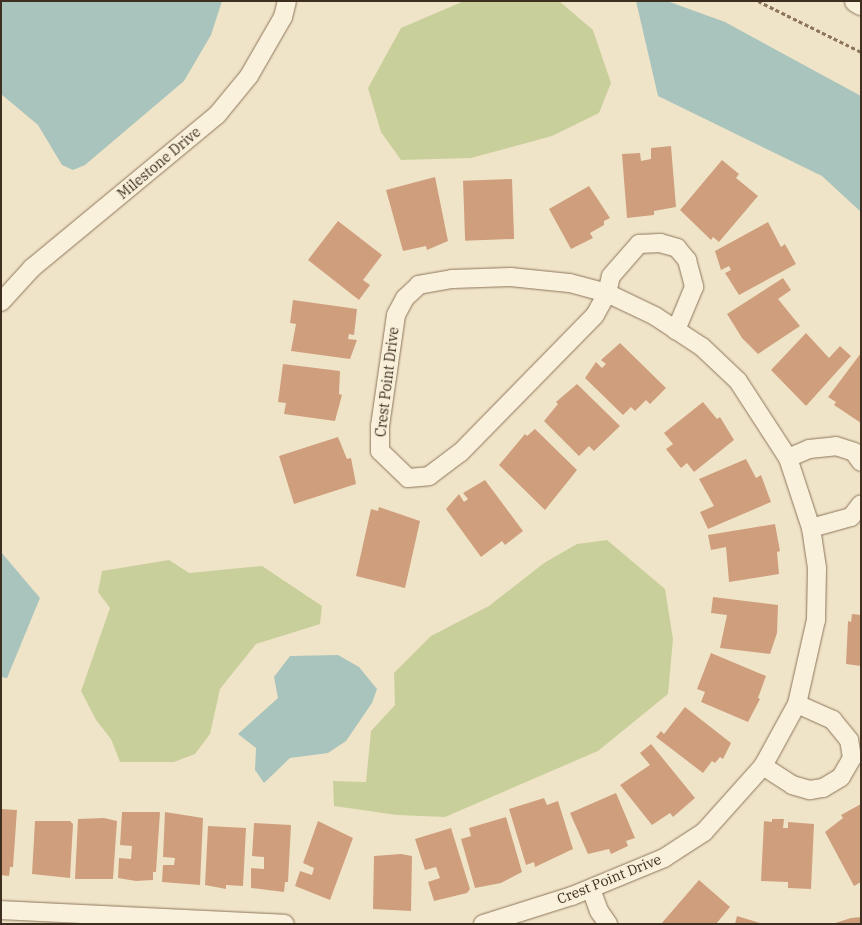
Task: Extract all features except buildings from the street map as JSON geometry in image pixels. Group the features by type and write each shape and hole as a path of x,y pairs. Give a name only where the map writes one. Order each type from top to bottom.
{"street":[{"name":"Milestone Drive","path":"1,302 32,268 217,115 249,76 283,17 287,1"},
{"path":"856,1 861,4"},
{"name":"Crest Point Drive","path":"483,924 591,889 664,858 704,832 763,766 797,704 816,620 817,568 811,528 788,458 738,381 702,347 676,330 607,292 569,283 510,277 452,279 419,285 405,298 396,315 380,426 380,451 408,478 430,476 460,452 595,315 607,292 612,276 639,244 660,242 677,248 687,260 694,287 676,330"},
{"path":"788,458 809,449 836,446 854,452 861,462"},
{"path":"811,528 851,517 861,504"},
{"path":"763,766 792,785 810,790 841,778 852,758 849,740 833,720 797,704"},
{"path":"591,889 599,911 608,924"},
{"path":"1,910 192,922 285,924"}],"path":[{"path":"758,1 861,52"}],"green space":[{"path":"464,1 559,1 593,30 611,83 599,113 552,136 471,158 401,160 381,132 368,88 401,28"},
{"path":"607,540 665,589 673,639 668,694 598,751 445,817 397,815 334,806 333,781 366,782 371,731 395,705 394,673 431,636 489,606 544,563 577,544"},
{"path":"169,560 189,573 262,566 322,606 320,624 256,644 220,689 210,734 195,754 174,762 120,762 111,739 96,720 81,691 110,608 98,592 102,571"}],"water":[{"path":"1,1 222,1 211,35 184,81 85,165 73,170 62,165 38,125 1,94"},
{"path":"636,1 667,1 725,22 861,96 861,212 822,176 658,96"},
{"path":"1,552 40,598 7,678 1,677"},
{"path":"338,655 359,667 377,689 372,703 346,741 328,753 290,758 264,783 255,770 256,748 238,734 278,698 274,677 290,656"}]}
